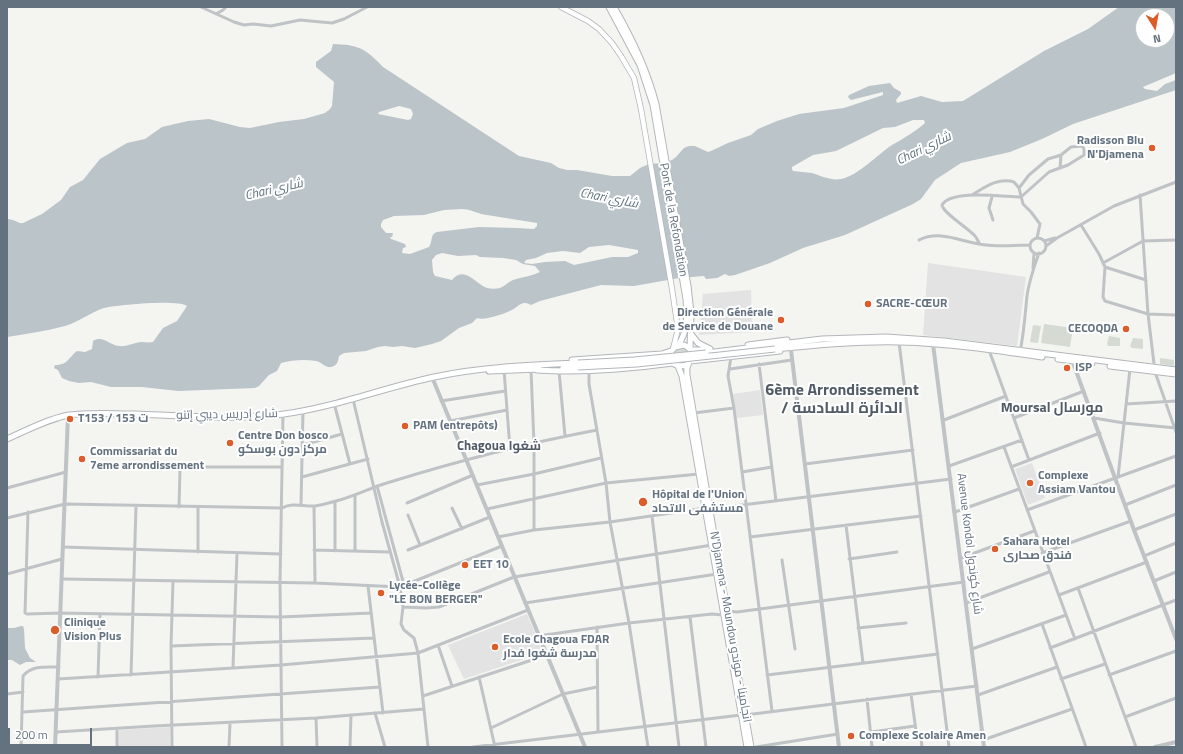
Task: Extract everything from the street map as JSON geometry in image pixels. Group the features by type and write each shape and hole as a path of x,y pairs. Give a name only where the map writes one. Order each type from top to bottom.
{"main road":[{"path":"561,7 588,21 599,29 622,56 636,86 678,329 670,358 676,365"},
{"path":"609,7 634,52 645,78 663,153"},
{"path":"614,7 638,50 648,76 656,104 663,153"},
{"name":"Pont de la Refondation","path":"663,153 686,287"},
{"path":"686,287 691,313 690,350 692,356 689,363"},
{"path":"535,368 548,362 662,354 672,350 678,345 684,334 686,322 686,287"},
{"path":"691,334 698,343 711,349"},
{"path":"678,345 684,345 690,350 711,349 775,341 886,337 914,338 1176,374"},
{"path":"775,347 822,339"},
{"path":"775,347 899,342 1020,352"},
{"path":"535,368 559,371 624,369 676,365 681,366 689,363 810,348 818,345"},
{"name":"شارع إدريس ديبي إتنو","path":"478,370 504,370 578,365 775,347"},
{"path":"1072,359 1130,369 1176,370"},
{"name":"N'Djamena - Moundou انجامينا - موندو","path":"689,363 687,375 694,413 712,545 725,613"},
{"name":"N'Djamena - Moundou انجامينا - موندو","path":"676,365 682,376 699,474 707,508 743,715 747,747"},
{"name":"شارع إدريس ديبي إتنو","path":"7,439 45,422 68,415 100,413 246,417 283,414 353,399 432,377 458,372 494,367 535,368"},
{"name":"N'Djamena - Moundou انجامينا - موندو","path":"743,715 752,747"}],"street":[{"path":"201,7 244,25 253,24 271,26 300,20 332,23 344,19 367,7"},
{"path":"216,14 226,7"},
{"path":"980,244 975,236 942,208 943,203 948,200 972,195 1021,197 1045,175 1076,161 1084,155 1084,149 1082,146 1071,147 1061,155 1055,156 1029,175 1018,188"},
{"path":"1060,168 1061,155"},
{"path":"972,195 990,184 1001,181 1014,182 1017,184 1023,204 1040,224 1037,238"},
{"path":"1032,272 1040,253 1046,246 1057,238 1114,206 1176,182"},
{"path":"1094,418 1176,429 1154,370 1148,314 1140,195"},
{"path":"992,197 989,208 993,220"},
{"path":"1081,225 1105,267 1103,297 1105,301 1148,314 1176,315"},
{"path":"1039,231 1046,246"},
{"path":"919,240 929,236 948,236 992,246 1030,245"},
{"path":"1020,352 1034,253 1031,250 1030,245 1032,240 1037,238 1043,240 1057,238"},
{"path":"1103,262 1143,242 1176,240"},
{"path":"1034,253 1040,253"},
{"path":"1105,267 1146,280"},
{"path":"899,342 949,747"},
{"name":"Avenue Kondol شارع كوندول","path":"933,344 944,420 984,747"},
{"path":"791,350 839,747"},
{"path":"990,350 1029,460"},
{"path":"731,357 728,376 734,408 772,711"},
{"path":"1072,359 1117,478 1134,530 1162,605 1174,630 1176,639"},
{"path":"730,368 792,360"},
{"path":"759,364 776,501"},
{"path":"534,530 535,368"},
{"path":"1117,478 1130,369"},
{"path":"504,370 510,450"},
{"path":"589,370 589,384 606,483 610,522 629,623 648,747"},
{"path":"559,371 565,436"},
{"path":"432,377 585,747"},
{"path":"441,401 505,391"},
{"path":"1014,418 1084,391"},
{"path":"944,420 1006,396"},
{"path":"353,399 375,486 404,585"},
{"path":"1126,404 1176,401"},
{"path":"334,403 350,464"},
{"path":"694,413 734,408"},
{"path":"301,505 304,410"},
{"path":"450,421 507,410"},
{"path":"282,747 280,583 283,414"},
{"path":"55,747 68,415"},
{"path":"7,518 64,504 282,508 288,505 314,506 335,502 375,486 466,460 565,436 597,430"},
{"path":"303,444 342,434"},
{"path":"1011,467 1100,434"},
{"path":"949,466 1022,440"},
{"path":"1004,447 1074,639"},
{"path":"805,464 913,450"},
{"path":"1027,510 1176,456"},
{"path":"477,485 534,474 601,458"},
{"path":"302,477 368,459"},
{"path":"179,507 180,470 182,467 282,467"},
{"path":"742,472 772,467"},
{"path":"7,488 66,472"},
{"path":"486,510 606,483 699,474"},
{"path":"407,503 473,475"},
{"path":"498,538 534,530 610,522 707,508 951,479"},
{"path":"1125,505 1176,485"},
{"path":"375,486 382,522 400,587 403,607 401,621 402,627 414,638 418,654 428,747"},
{"path":"955,512 1019,489"},
{"path":"354,551 355,495"},
{"path":"335,502 335,551"},
{"path":"131,675 136,549 136,506"},
{"path":"314,506 315,583"},
{"path":"198,507 198,552"},
{"path":"452,508 462,529"},
{"path":"28,512 25,613 280,617 371,613"},
{"path":"1134,530 1176,514"},
{"path":"408,515 420,545"},
{"path":"652,516 679,747"},
{"path":"750,537 921,516"},
{"path":"408,550 490,517"},
{"path":"1042,553 1131,520"},
{"path":"382,522 386,521"},
{"path":"846,525 863,663"},
{"path":"960,558 1034,531"},
{"path":"1144,556 1176,543"},
{"path":"403,607 439,607 514,576 712,545"},
{"path":"62,579 315,583 400,587 502,546"},
{"path":"63,547 281,554"},
{"path":"314,550 390,552"},
{"path":"849,559 898,552"},
{"path":"233,667 237,553"},
{"path":"7,574 62,559"},
{"path":"782,560 795,649"},
{"path":"1059,595 1147,562"},
{"path":"966,603 1049,572"},
{"path":"1154,581 1176,572"},
{"path":"525,603 622,588 660,584 717,574"},
{"path":"172,747 171,646 173,581"},
{"path":"538,636 597,627 737,612 964,582"},
{"path":"368,586 383,713"},
{"path":"1078,588 1136,747"},
{"path":"1050,648 1176,600"},
{"path":"58,679 281,665 418,654 528,610"},
{"path":"712,614 737,612"},
{"path":"98,677 100,614"},
{"path":"972,649 1066,615"},
{"path":"690,617 706,747"},
{"path":"858,628 906,623"},
{"path":"1042,624 1056,667 1086,747"},
{"path":"597,627 598,732"},
{"path":"171,646 374,638"},
{"path":"438,645 452,686"},
{"path":"1109,675 1176,651"},
{"path":"767,675 938,654"},
{"path":"423,696 547,655"},
{"path":"1061,679 1105,664"},
{"path":"21,747 22,679 28,671 36,668 59,667"},
{"path":"978,695 1056,667"},
{"path":"479,677 494,746"},
{"path":"474,747 494,746 645,726 703,721 834,703 977,686"},
{"path":"22,712 380,687"},
{"path":"491,728 563,694 597,687"},
{"path":"7,694 23,692"},
{"path":"911,694 915,726 921,738 922,747"},
{"path":"1124,717 1176,698"},
{"path":"866,699 872,747"},
{"path":"56,732 351,716 424,709"},
{"path":"983,740 1072,709"},
{"path":"374,713 385,747"},
{"path":"350,747 351,716"},
{"path":"316,718 317,747"},
{"path":"229,747 230,722"},
{"path":"871,732 915,726"},
{"path":"117,729 117,747"},
{"path":"756,747 838,734"},
{"path":"785,742 786,747"},
{"path":"1155,747 1176,743"},
{"path":"1165,747 1176,743"}],"shaded area":[{"path":"928,263 1026,277 1017,346 923,335"},
{"path":"751,290 752,332 699,335 703,294"},
{"path":"1044,324 1073,328 1070,347 1041,343"},
{"path":"1033,325 1041,326 1038,343 1030,342"},
{"path":"1109,336 1120,338 1120,346 1108,346"},
{"path":"1133,338 1143,339 1142,349 1132,348 1130,346"},
{"path":"678,348 684,348 689,353 687,362 684,364 678,364 673,359 673,353"},
{"path":"1160,358 1174,360 1174,366 1160,364"},
{"path":"760,390 763,415 737,418 733,394"},
{"name":"Complexe Assiam Vantou","path":"1032,463 1045,498 1028,505 1015,469"},
{"name":"Ecole Chagoua FDAR مدرسة شغوا فدار","path":"527,614 541,648 537,650 539,654 464,679 448,645"},
{"path":"170,727 170,747 118,747 119,730"}],"water":[{"name":"Chari شاري","path":"1119,7 1176,7 1176,73 1143,87 1145,89 1157,91 1165,84 1176,80 1176,90 1073,124 1010,152 961,163 935,180 921,199 913,204 845,235 803,248 770,263 735,275 729,276 725,274 717,278 706,279 704,276 679,278 634,286 601,285 540,301 531,305 523,303 512,310 499,315 484,319 477,318 472,323 459,328 441,341 432,344 415,348 385,346 366,351 344,353 339,356 336,364 331,367 327,367 312,360 298,360 281,363 277,371 269,375 259,386 255,388 178,391 142,387 111,387 91,382 79,383 69,381 62,378 58,370 54,368 55,365 63,364 77,351 85,352 92,349 93,341 97,339 122,346 141,342 153,342 163,328 177,321 187,306 182,304 147,303 104,308 65,326 7,337 7,219 23,223 42,214 61,200 70,187 83,180 100,159 127,143 145,139 162,127 188,121 209,119 250,128 304,119 325,113 332,106 334,82 316,67 316,62 331,51 333,44 349,45 366,52 383,67 519,156 551,163 559,168 567,170 577,170 612,176 630,176 640,168 649,164 663,163 672,160 684,148 689,146 695,146 708,152 751,135 758,129 777,121 799,114 844,108 883,95 883,92 851,100 848,97 849,95 869,86 890,83 894,88 901,92 896,100 897,103 921,96 942,102 963,101 1044,51 1088,29","holes":["399,106 411,109 413,114 411,119 408,120 378,114 379,112","913,120 924,120 925,123 886,149 854,174 847,177 841,179 826,178 812,173 793,171 792,169 792,167 813,155 836,151 883,128 895,127","462,209 537,223 537,226 534,229 479,227 437,232 433,234 429,247 410,254 402,253 403,248 406,247 405,244 391,239 390,237 392,237 393,233 386,233 381,227 383,220 394,216 424,215 444,210","609,245 638,250 638,253 628,257 612,257 574,265 565,261 532,264 524,263 526,260 536,258 547,253 563,251 580,253 589,247","442,253 458,256 476,255 480,257 516,260 523,264 535,266 540,272 513,280 500,288 490,289 466,275 461,274 452,280 435,276 433,272 432,260 436,255"]},
{"path":"23,626 24,629 25,648 30,658 36,662 26,662 20,665 12,660 7,660 7,628"}],"place":[{"name":"Radisson Blu N'Djamena","path":"1152,148"},
{"name":"SACRE-CŒUR","path":"868,304"},
{"name":"Direction Générale de Service de Douane","path":"781,320"},
{"name":"CECOQDA","path":"1126,329"},
{"name":"ISP","path":"1067,368"},
{"name":"T153 / ت 153","path":"70,419"},
{"name":"PAM (entrepôts)","path":"405,426"},
{"name":"Centre Don bosco مركز دون بوسكو","path":"230,443"},
{"name":"Commissariat du 7eme arrondissement","path":"82,459"},
{"name":"Complexe Assiam Vantou","path":"1030,483"},
{"name":"Hôpital de l'Union مستشفى الاتحاد","path":"643,502"},
{"name":"Sahara Hotel فندق صحارى","path":"995,549"},
{"name":"EET 10","path":"465,565"},
{"name":"Lycée-Collège \"LE BON BERGER\"","path":"381,593"},
{"name":"Clinique Vision Plus","path":"55,630"},
{"name":"Ecole Chagoua FDAR مدرسة شغوا فدار","path":"495,647"},
{"name":"Complexe Scolaire Amen","path":"851,736"}],"district":[{"name":"6ème Arrondissement / الدائرة السادسة","path":"842,400"},
{"name":"Moursal مورسال","path":"1052,409"},
{"name":"Chagoua شغوا","path":"499,447"}]}
